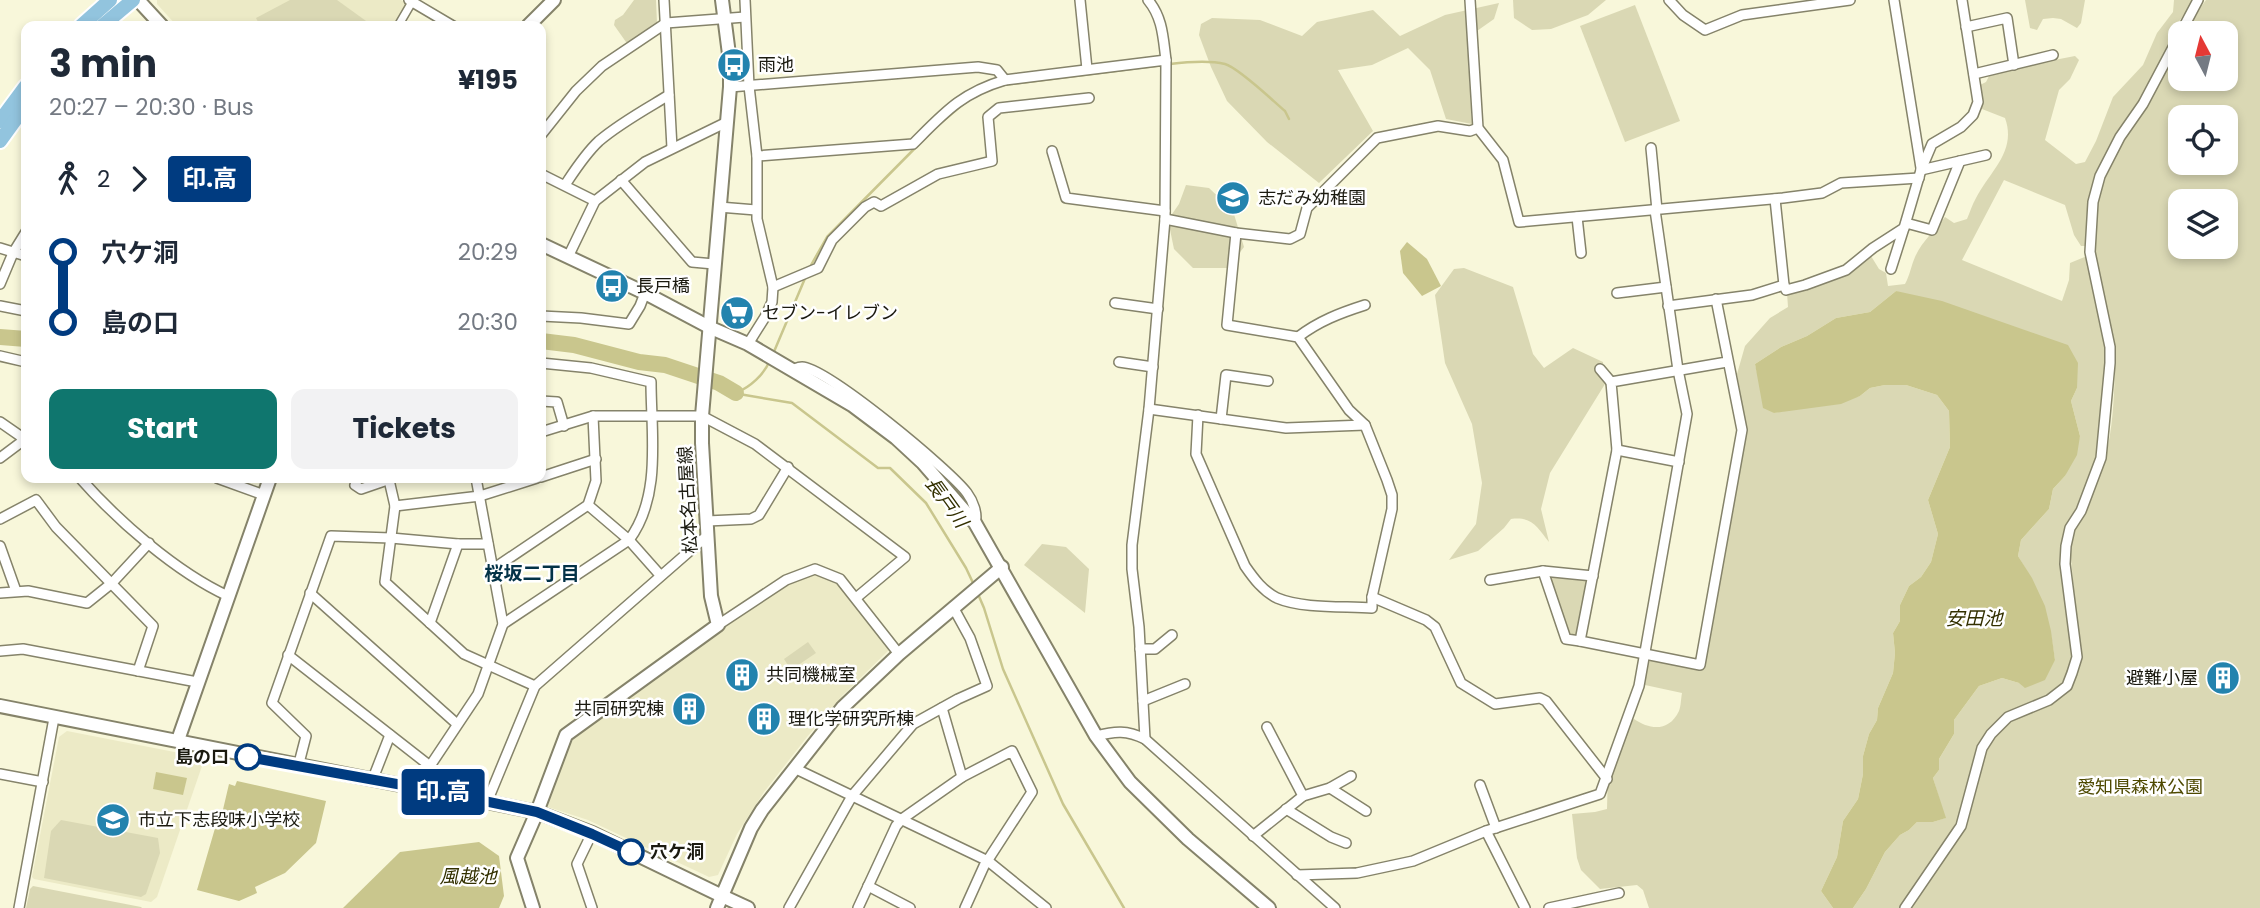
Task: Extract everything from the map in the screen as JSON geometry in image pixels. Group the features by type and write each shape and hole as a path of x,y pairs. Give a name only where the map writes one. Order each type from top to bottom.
{"main road":[{"path":"86,21 110,0"},
{"path":"109,21 136,0"},
{"path":"0,121 21,93"},
{"path":"0,141 21,112"}],"street":[{"path":"136,0 157,21"},
{"path":"533,21 554,0"},
{"path":"664,0 671,148"},
{"name":"松本名古屋線","path":"719,625 711,596 702,416 730,88 730,62 722,0"},
{"path":"745,0 749,86 757,156 756,210 773,287 772,302 748,344"},
{"path":"1080,0 1087,69"},
{"path":"1145,739 1132,545 1149,409 1165,215 1166,64 1160,21 1157,11 1148,0"},
{"path":"1470,0 1478,128 1503,160 1519,222 1822,193 1841,183 1920,174 1986,155"},
{"path":"1669,0 1683,15 1705,30 1742,15 1850,0"},
{"path":"1894,0 1920,174"},
{"path":"1891,270 1920,174 1932,144 1961,127 1973,115 1978,102 1962,0"},
{"path":"1905,908 1961,826 1982,748 1991,734 2008,717 2049,700 2067,686 2072,673 2077,657 2065,564 2066,546 2070,528 2081,511 2101,458 2110,363 2110,347 2090,252 2093,202 2100,176 2120,137 2143,104 2198,0"},
{"path":"401,21 414,1 445,21"},
{"path":"546,129 576,90 602,66 666,23 745,17"},
{"path":"1966,27 2007,18 2014,65"},
{"path":"1974,74 2053,55"},
{"path":"757,156 913,144 939,117 980,87 1005,80 1087,69 1166,64"},
{"path":"730,88 978,67 997,70 1005,80"},
{"path":"565,185 600,140 669,95"},
{"path":"773,287 818,268 832,240 865,207 874,202 881,206 938,174 992,161 988,117 999,108 1089,97"},
{"path":"568,257 594,201 645,162 727,122"},
{"path":"1052,151 1066,198 1165,215 1236,233 1296,238 1300,234 1307,208 1377,138 1438,125 1470,131 1478,128"},
{"path":"1297,875 1357,873 1413,861 1491,830 1600,794 1639,686 1687,414 1668,306 1651,148"},
{"path":"1775,199 1786,290 1846,270 1905,225 1932,230 1960,161"},
{"path":"546,176 594,201"},
{"path":"621,180 692,262 714,264"},
{"path":"719,207 756,210"},
{"path":"1577,217 1581,253"},
{"path":"1198,415 1196,454 1245,566 1259,584 1278,598 1298,603 1372,608 1372,597 1392,509 1392,495 1372,439 1365,425 1349,410 1298,337 1227,325 1236,233"},
{"path":"0,284 21,240"},
{"path":"546,246 748,344 852,405 896,438 923,463 975,523 1096,736 1134,787 1188,839 1269,908"},
{"path":"0,248 21,255"},
{"path":"1668,306 1752,295 1784,285"},
{"path":"1617,293 1666,287"},
{"path":"546,316 629,324 645,293"},
{"path":"1543,571 1566,639 1700,665 1742,430 1716,299"},
{"path":"1115,303 1158,309"},
{"path":"0,306 21,310"},
{"path":"1298,337 1336,314 1365,306"},
{"path":"0,356 21,361"},
{"path":"1119,362 1153,367"},
{"path":"1611,382 1727,362"},
{"path":"503,624 629,540 641,524 652,476 651,382 591,368 546,364"},
{"path":"1580,641 1618,450 1611,382 1600,369"},
{"path":"1221,419 1226,375 1268,381"},
{"path":"546,401 557,402 564,426"},
{"path":"1149,409 1286,428 1365,425"},
{"path":"493,569 588,505 596,481 593,416"},
{"path":"546,431 593,416 702,416 755,444 905,557 856,598"},
{"path":"0,422 21,435"},
{"path":"0,458 21,442"},
{"path":"1618,450 1679,462"},
{"path":"546,475 596,458"},
{"path":"487,802 535,686 660,575 708,528 759,515 788,467"},
{"path":"84,483 102,503 149,544 204,585 228,596"},
{"path":"231,483 264,495"},
{"path":"178,740 268,483"},
{"path":"356,483 361,489 379,483"},
{"path":"392,483 395,506 385,582 464,654 535,686"},
{"path":"288,655 430,766 478,694 503,624 476,483"},
{"path":"395,506 480,496 520,483"},
{"path":"0,519 36,500 56,527 153,625 138,671"},
{"path":"588,505 629,540 660,575"},
{"path":"298,767 306,736 272,704 331,536 488,544"},
{"path":"0,593 28,591 87,603 112,583 149,544"},
{"path":"430,623 458,544"},
{"path":"0,546 16,591"},
{"path":"719,902 751,828 843,707 899,653 1002,568"},
{"path":"533,908 517,858 566,735 719,625 786,580 815,569 840,579 899,653"},
{"path":"1490,580 1543,571 1593,576"},
{"path":"310,593 457,723"},
{"path":"1372,597 1435,626 1461,683 1495,704 1540,698 1546,701 1607,779"},
{"path":"789,908 852,796 913,724 987,686 970,638 953,607"},
{"path":"1140,649 1155,649 1172,635"},
{"path":"0,651 23,649 197,682"},
{"path":"1143,701 1185,684"},
{"path":"0,706 178,740 298,767 537,812 592,834 719,902 748,908"},
{"path":"942,708 962,777"},
{"path":"19,908 54,718"},
{"path":"1267,727 1303,796"},
{"path":"1096,736 1115,731 1132,732 1145,739 1335,908"},
{"path":"372,781 390,735"},
{"path":"858,908 896,826 902,819 962,777 1012,751 1032,792 988,861 965,908"},
{"path":"794,768 988,861 1046,908"},
{"path":"0,774 43,782"},
{"path":"1252,836 1303,796 1329,788 1351,776"},
{"path":"1480,785 1491,830 1525,908"},
{"path":"1329,788 1366,811"},
{"path":"1286,809 1331,837 1346,842"},
{"path":"592,834 577,864 592,908"},
{"path":"868,886 910,908"},
{"path":"1549,908 1619,893"}],"shaded area":[{"path":"157,0 401,0 407,4 397,21 172,21 157,4"},
{"path":"815,572 838,581 889,645 889,650 843,695 764,792 737,834 718,875 709,877 588,820 548,807 545,803 571,736 767,596"},
{"name":"市立下志段味小学校","path":"67,731 200,757 203,763 157,897 151,902 32,877 59,737"}],"green space":[{"path":"290,0 337,0 366,21 258,21 256,18"},
{"path":"634,0 656,0 657,23 626,42 614,25 615,20 623,15"},
{"path":"1513,0 1606,0 1588,15 1551,29 1532,30 1514,18"},
{"path":"2025,0 2085,0 2081,23 2077,28 2061,19 2053,18 2043,19 2037,30 2030,28"},
{"path":"2174,0 2194,0 2179,21 2168,21 2168,44 2142,99 2129,116 2097,176 2087,246 2081,246 2074,235 2065,205 2004,180 1962,260 2062,301 2069,280 2070,263 2087,256 2106,350 2098,457 2061,557 2071,655 2068,672 2061,684 2050,693 2009,714 1996,723 1986,735 1960,815 1937,857 1900,908 1853,908 1885,852 1900,835 1917,822 1933,822 1945,818 1933,778 1939,770 1939,759 1954,734 1954,720 1979,686 2002,678 2019,683 2055,660 2043,606 2018,556 2021,540 2049,509 2053,489 2065,476 2080,436 2071,401 2077,388 1896,291 1870,312 1836,318 1755,364 1759,381 1774,413 1860,396 1870,388 1885,385 1906,385 1937,395 1949,411 1950,447 1928,500 1938,534 1931,562 1921,577 1909,586 1900,605 1900,621 1893,633 1893,673 1878,708 1877,720 1869,734 1863,756 1858,799 1843,821 1837,857 1821,891 1833,908 1649,908 1643,890 1637,885 1600,889 1581,870 1572,814 1607,809 1613,741 1623,725 1634,719 1653,727 1665,726 1679,711 1682,693 1645,685 1647,663 1652,660 1704,669 1746,430 1737,374 1745,346 1770,318 1788,307 1787,293 1866,256 1871,256 1879,269 1886,273 1888,286 1905,284 1918,251 1945,217 1954,223 1967,219 2008,141 2005,118 1982,109 1980,85 1986,82 1989,76 2075,56 2079,60 2070,79 2059,90 2045,140 2076,164 2085,162 2113,97 2143,65 2157,33 2173,12"},
{"name":"愛知県森林公園","path":"2206,0 2260,0 2260,908 1908,908 1964,828 1985,751 2002,727 2063,694 2080,656 2070,548 2101,472 2108,447 2115,379 2115,356 2096,265 2095,227 2102,176 2168,58 2168,91 2238,91 2238,21 2191,21"},
{"path":"1499,3 1494,19 1467,38 1472,124 1446,119 1430,70 1408,48 1372,65 1338,70 1373,131 1319,183 1267,142 1227,101 1199,35 1201,24 1212,18 1260,20 1302,36 1317,22 1373,10 1400,36 1445,15"},
{"path":"1635,5 1680,121 1625,142 1580,26"},
{"path":"1186,185 1209,188 1233,211 1244,247 1228,268 1193,268 1174,249 1168,220 1179,204"},
{"path":"1464,268 1513,287 1533,354 1544,368 1573,348 1603,362 1605,384 1550,473 1541,509 1549,542 1529,521 1511,519 1478,551 1449,560 1476,524 1482,483 1472,424 1445,363 1435,295 1454,269"},
{"path":"1042,544 1066,547 1089,569 1085,613 1024,565"},
{"path":"1546,575 1584,579 1587,584 1578,635 1571,636"},
{"path":"808,642 816,653 791,670 784,659"},
{"path":"61,820 158,838 160,853 146,894 141,897 44,878 51,831"},
{"path":"33,886 141,907 142,908 26,908"}],"water":[{"path":"1407,242 1427,259 1441,286 1422,296 1403,273 1400,251"},
{"name":"安田池","path":"1896,291 1942,301 2068,345 2078,363 2077,388 2071,401 2080,436 2077,455 2065,476 2053,489 2049,509 2021,540 2018,556 2045,606 2051,631 2055,660 2045,680 2025,688 2019,683 2002,678 1979,686 1954,720 1954,734 1939,759 1939,770 1933,778 1946,818 1933,822 1917,822 1900,835 1885,852 1853,908 1833,908 1821,891 1837,857 1843,821 1858,799 1863,756 1869,734 1877,720 1878,708 1893,673 1893,633 1900,621 1900,605 1909,586 1921,577 1931,562 1938,534 1928,500 1950,447 1949,411 1937,395 1906,385 1885,385 1870,388 1860,396 1841,404 1774,413 1763,408 1755,364 1836,318 1870,312"},
{"path":"156,772 187,778 183,795 153,789"},
{"path":"237,781 326,801 316,843 285,873 255,887 257,893 239,901 197,890 218,818 221,818 229,784 235,786"},
{"name":"風越池","path":"479,842 499,856 504,896 499,908 343,908 400,852"}],"waterway":[{"path":"1170,64 1225,64 1247,78 1285,111 1289,119"},
{"path":"1003,85 1163,65"},
{"path":"936,127 968,100"},
{"path":"810,267 827,237 931,132"},
{"path":"773,354 806,276"},
{"name":"長戸川","path":"0,337 21,339"},
{"name":"長戸川","path":"546,342 665,365 719,383 736,393"},
{"path":"736,393 756,380 770,360"},
{"name":"長戸川","path":"739,394 792,403 878,468 890,468 926,503 974,585"},
{"name":"長戸川","path":"978,594 1003,669 1063,804 1124,908"}],"bus line":[{"name":"印.高","path":"248,757 537,812 631,852"}],"place":[{"name":"雨池","path":"734,65"},
{"name":"志だみ幼稚園","path":"1233,198"},
{"name":"長戸橋","path":"612,286"},
{"name":"セブン-イレブン","path":"737,313"},
{"name":"共同機械室","path":"742,675"},
{"name":"避難小屋","path":"2223,678"},
{"name":"共同研究棟","path":"689,709"},
{"name":"理化学研究所棟","path":"764,719"},
{"name":"島の口","path":"248,757"},
{"name":"市立下志段味小学校","path":"113,820"},
{"name":"穴ケ洞","path":"631,852"}],"district":[{"name":"桜坂二丁目","path":"532,573"}]}
